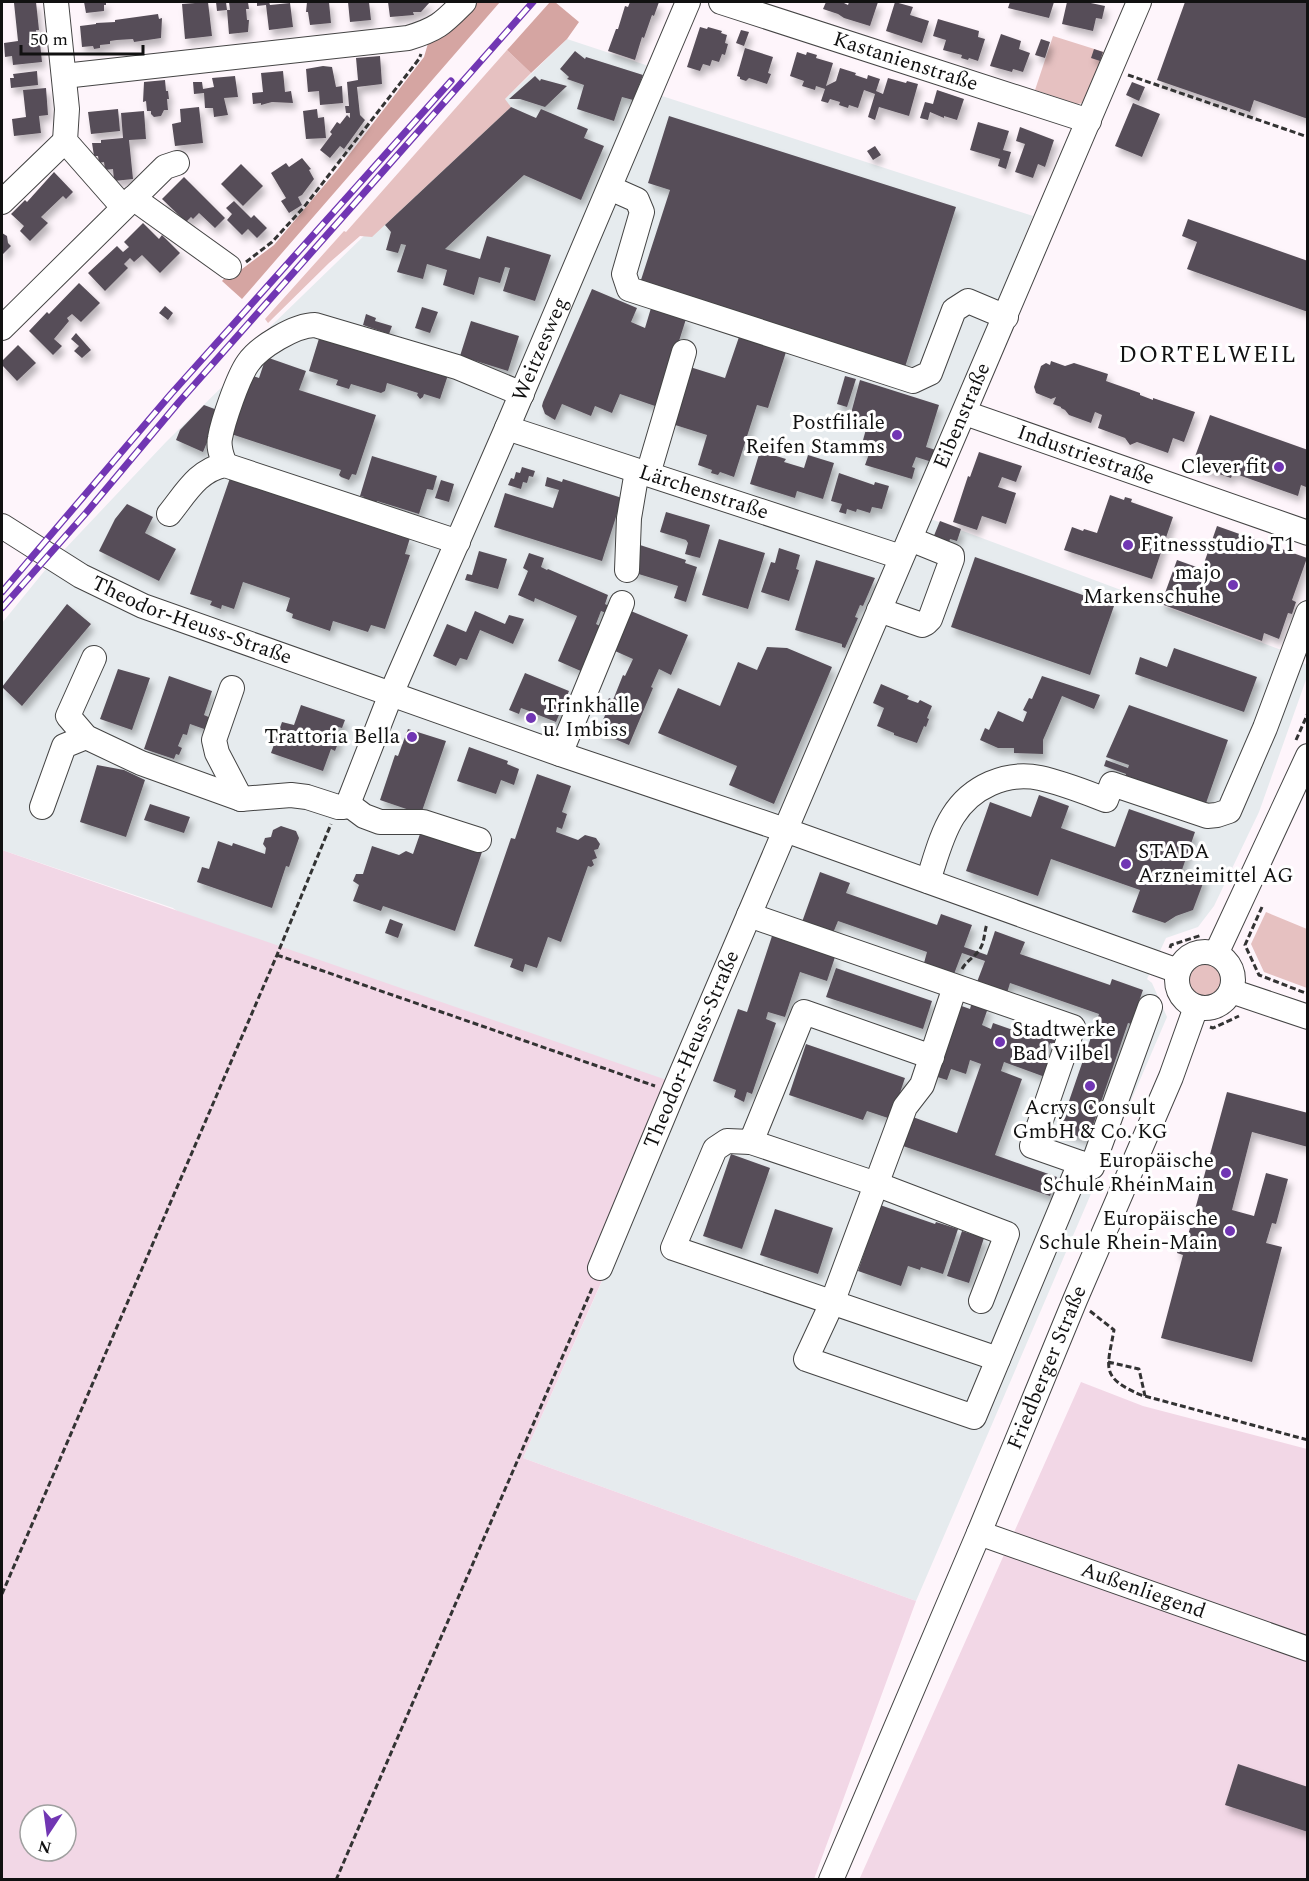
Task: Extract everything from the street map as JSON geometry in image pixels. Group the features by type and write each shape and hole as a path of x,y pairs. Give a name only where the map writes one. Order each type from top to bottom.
{"street":[{"path":"2,202 65,141 67,109 56,2"},
{"path":"64,76 408,38 437,27 464,2"},
{"name":"Weitzesweg","path":"391,694 522,394 688,2"},
{"name":"Kastanienstraße","path":"721,2 1089,121"},
{"name":"Eibenstraße","path":"785,830 1139,2"},
{"path":"65,141 128,203 228,267"},
{"path":"2,328 165,167 177,163"},
{"path":"610,188 637,200 642,212 624,274 630,289 913,381 930,373 954,310 968,301 1006,316"},
{"path":"225,465 220,452 220,439 239,377 249,361 281,336 304,325 315,325 456,367 522,394"},
{"path":"627,570 629,518 684,352"},
{"name":"Industriestraße","path":"965,413 1308,533"},
{"name":"Lärchenstraße","path":"507,428 643,473 905,548 952,556 930,619 922,626 879,610"},
{"path":"169,514 202,474 213,467 225,465 458,542"},
{"name":"Theodor-Heuss-Straße","path":"2,526 81,576 143,606 560,754 785,830 1170,968"},
{"path":"560,754 622,603"},
{"path":"928,881 952,818 961,805 984,786 998,780 1038,777 1106,800 1112,784 1206,816 1217,816 1229,811 1265,728 1308,613"},
{"path":"93,658 68,716 86,737 141,763 241,799 291,795 307,797 343,806 380,822 423,822 479,840"},
{"path":"232,688 214,740 217,753 241,799"},
{"path":"343,806 391,694"},
{"path":"42,807 64,746 86,737"},
{"path":"1216,954 1301,750"},
{"name":"Theodor-Heuss-Straße","path":"600,1269 785,830"},
{"path":"749,915 1073,1027 1032,1146 1092,1167 1150,1007"},
{"path":"1204,952 1216,954 1230,968 1233,982 1231,991 1217,1006 1203,1009 1193,1016 1179,992 1177,978 1170,968 1195,954 1204,952"},
{"path":"955,987 922,1085 905,1107 832,1302 806,1359 974,1417 1080,1163"},
{"path":"1231,991 1308,1017"},
{"path":"751,1142 804,1012 932,1057"},
{"name":"Friedberger Straße","path":"831,1880 1171,1077 1193,1016"},
{"path":"981,1301 1007,1234 876,1184 751,1142 727,1141 715,1149 673,1248 998,1359"},
{"name":"Außenliegend","path":"979,1533 1308,1649"}],"path":[{"path":"228,267 238,267 272,242 304,207 419,59 420,46 417,35"},
{"path":"1111,69 1308,137"},
{"path":"1301,750 1308,713"},
{"path":"2,1594 343,806"},
{"path":"1264,902 1245,945 1259,975 1308,994"},
{"path":"955,987 964,966 982,946 984,930 993,905"},
{"path":"1170,968 1171,945 1205,933"},
{"path":"277,955 673,1093"},
{"path":"1193,1016 1213,1028 1237,1016 1244,1016"},
{"path":"336,1880 600,1269"},
{"path":"1075,1300 1114,1330 1108,1362 1111,1376 1118,1384 1145,1396 1308,1440"},
{"path":"1108,1362 1139,1369 1145,1396"}],"shaded area":[{"path":"473,2 500,2 242,299 222,281 231,271 242,269 274,245 338,169 424,57 429,40"},
{"path":"550,2 555,2 579,22 567,39 531,73 507,50"},
{"path":"1053,36 1107,53 1084,103 1077,104 1035,90"},
{"path":"567,39 670,73 662,96 1033,216 912,512 1284,651 1307,665 1307,677 1259,812 1214,906 1198,927 1166,938 1147,979 1152,983 1167,1017 916,1601 523,1458 623,1234 173,908 2,850 2,623 46,569 166,442 234,375 235,361"},
{"path":"507,50 531,73 505,99 511,107 372,237 360,236 268,323 265,319 344,231 346,232"},
{"path":"2,850 684,1086 621,1238 523,1458 916,1601 814,1879 2,1880"},
{"path":"1266,912 1307,929 1307,988 1264,972 1251,944"},
{"path":"1205,964 1217,969 1222,981 1217,993 1205,998 1193,993 1188,981 1193,969"},
{"path":"1081,1382 1143,1406 1307,1449 1307,1879 859,1880"}],"building":[{"path":"36,2 39,30 36,30 37,44 40,43 42,62 13,65 12,56 5,57 4,43 18,41 14,3"},
{"path":"84,2 106,2 106,5 104,5 104,11 86,13"},
{"path":"208,2 212,36 185,39 182,4"},
{"path":"216,2 226,2 227,10 217,11"},
{"path":"229,2 248,2 249,9 246,9 247,20 249,20 248,32 229,34 227,10 230,10"},
{"path":"257,2 269,2 270,5 290,3 293,27 269,30 266,5 257,6"},
{"path":"307,2 329,2 331,23 310,25 308,12 306,12"},
{"path":"348,2 369,2 371,20 350,22"},
{"path":"388,2 430,2 421,12 413,12 414,15 390,17"},
{"path":"630,2 659,2 644,38 642,37 635,60 608,51 625,6 628,7"},
{"path":"826,2 842,2 848,5 849,2 878,2 870,26 823,9"},
{"path":"895,2 913,7 910,15 929,21 922,43 886,31"},
{"path":"1010,2 1054,2 1049,18 1008,8"},
{"path":"1067,2 1086,2 1105,6 1102,19 1096,18 1093,31 1062,24"},
{"path":"1185,2 1308,2 1308,119 1254,100 1250,112 1157,80"},
{"path":"158,14 159,19 162,18 161,38 134,42 133,39 110,41 110,44 100,45 100,48 94,49 93,46 82,47 80,26"},
{"path":"938,19 979,31 978,37 985,39 978,61 961,58 962,55 943,50 946,40 933,36"},
{"path":"700,27 722,31 721,33 727,35 725,43 728,44 725,55 722,54 719,62 712,60 710,66 703,64 700,71 687,67"},
{"path":"741,30 749,32 744,46 736,43"},
{"path":"1001,34 1021,41 1019,49 1030,53 1023,72 1013,69 1012,72 990,66"},
{"path":"1041,39 1050,42 1045,58 1035,55"},
{"path":"745,48 773,57 767,84 749,78 746,81 737,76"},
{"path":"1094,49 1103,52 1100,61 1091,58"},
{"path":"575,51 585,59 586,57 643,75 633,100 622,97 614,121 577,109 584,85 567,79 569,77 560,69"},
{"path":"797,52 817,55 816,58 833,63 826,86 836,81 840,68 867,79 868,75 880,79 876,91 883,94 888,78 918,84 909,116 879,107 875,120 868,117 875,94 864,90 858,108 849,105 848,108 830,99 828,103 821,101 825,89 816,86 815,90 802,86 804,81 790,76"},
{"path":"380,56 382,84 357,87 360,115 365,120 344,149 340,146 330,158 320,150 332,134 330,132 337,122 340,124 347,115 350,118 350,113 346,113 345,106 349,106 347,82 358,80 356,58"},
{"path":"332,67 336,87 342,86 343,103 320,105 319,91 308,92 306,69"},
{"path":"37,71 38,85 11,88 10,78 14,78 13,74"},
{"path":"283,71 285,92 291,91 293,103 253,104 252,93 263,92 261,73"},
{"path":"235,76 238,97 224,98 228,115 214,117 213,108 205,108 204,93 194,94 193,82 202,82 203,89 214,87 212,78"},
{"path":"535,76 540,81 541,79 567,86 545,107 520,99 509,99"},
{"path":"165,80 169,99 167,99 168,110 164,110 161,116 154,117 151,111 147,111 146,101 143,102 144,82"},
{"path":"1132,82 1145,87 1139,101 1126,95"},
{"path":"46,88 48,115 39,116 41,133 14,136 12,119 26,117 23,90"},
{"path":"937,90 964,99 957,120 930,112 928,120 920,118 925,102 933,104"},
{"path":"1133,103 1160,114 1142,157 1115,146"},
{"path":"199,107 203,143 175,146 172,124 181,122 180,109"},
{"path":"511,107 536,118 541,109 588,129 584,138 604,146 581,200 524,175 445,249 480,259 487,236 551,255 535,301 503,291 510,268 505,267 500,283 479,277 474,295 443,285 447,270 427,264 423,279 397,272 406,245 401,244 398,253 386,250 391,232 385,225"},
{"path":"118,109 120,131 91,134 88,112"},
{"path":"317,109 318,118 324,117 326,138 306,139 303,111"},
{"path":"144,111 146,139 129,140 133,179 114,181 113,169 105,170 104,162 99,163 98,156 94,156 92,143 123,138 121,113"},
{"path":"669,116 956,207 905,367 640,283 670,190 648,183"},
{"path":"978,122 1009,131 1003,150 1011,152 1006,169 998,166 1000,159 970,150"},
{"path":"1020,127 1054,140 1045,167 1038,164 1033,178 1015,172 1025,144 1016,141"},
{"path":"875,146 881,155 873,160 867,151"},
{"path":"302,158 311,169 309,170 314,179 298,197 302,205 289,213 281,201 286,198 271,173 286,163 289,167"},
{"path":"241,164 263,186 243,206 221,184"},
{"path":"54,172 73,192 66,199 63,196 41,217 48,223 30,241 20,231 24,226 11,214 25,200 27,202"},
{"path":"184,177 225,218 215,228 199,213 186,222 162,199"},
{"path":"234,201 251,218 254,215 267,228 257,238 248,229 242,235 227,220 232,214 226,208"},
{"path":"1188,219 1308,261 1308,312 1187,269 1197,242 1182,236"},
{"path":"143,223 159,239 162,235 180,253 160,273 142,255 134,262 130,258 124,264 128,268 105,291 88,273 117,246 123,252 129,247 124,242"},
{"path":"2,233 7,236 11,246 2,255"},
{"path":"79,283 100,303 81,322 72,314 67,318 69,321 54,339 62,346 53,355 29,331"},
{"path":"592,289 637,308 631,322 645,328 651,308 686,319 658,407 620,394 612,413 595,406 591,416 562,404 555,420 545,414 543,402"},
{"path":"165,306 173,313 168,320 159,313"},
{"path":"422,307 438,312 430,333 415,328"},
{"path":"366,314 376,318 375,321 392,326 389,334 363,325"},
{"path":"471,321 519,336 508,371 460,356"},
{"path":"321,332 449,372 440,399 424,394 420,399 418,393 387,383 385,391 381,393 351,384 349,389 336,385 338,380 309,371"},
{"path":"76,333 91,350 82,358 74,351 79,346 71,339"},
{"path":"739,337 786,352 768,408 757,405 734,477 720,472 718,475 711,473 712,470 698,465 707,435 672,424 690,367 725,378"},
{"path":"18,345 36,363 17,381 2,365 2,361"},
{"path":"266,357 306,371 299,390 376,415 356,475 352,474 349,480 339,475 341,470 228,433 247,374 259,378"},
{"path":"1051,361 1065,366 1074,363 1108,374 1106,381 1153,400 1153,398 1195,412 1184,442 1173,438 1168,453 1137,442 1130,445 1125,438 1098,428 1102,415 1095,412 1091,423 1069,415 1061,407 1053,404 1056,397 1051,399 1036,393 1034,387 1041,366 1046,363 1050,365"},
{"path":"845,376 856,379 847,407 837,404"},
{"path":"860,380 939,405 926,447 936,450 932,462 916,457 912,467 915,468 912,479 865,465 869,454 860,451 868,422 850,417"},
{"path":"204,405 220,411 203,452 176,440 180,430"},
{"path":"1210,415 1308,450 1306,487 1301,485 1298,496 1233,473 1231,478 1192,465"},
{"path":"760,451 786,459 784,462 804,468 808,455 834,463 823,499 797,491 795,498 750,484"},
{"path":"979,452 1022,466 1016,482 1002,477 998,487 1016,493 1006,524 982,516 977,530 953,522 968,476 970,477"},
{"path":"372,456 437,476 433,490 427,489 419,514 377,501 375,509 362,505 364,497 360,496"},
{"path":"522,467 535,471 533,477 529,476 527,483 523,482 521,489 508,485 511,478 514,479 516,472 520,473"},
{"path":"839,473 874,485 875,482 889,486 882,509 872,507 870,513 857,509 856,512 847,509 846,514 839,512 842,504 831,501"},
{"path":"547,477 562,482 563,479 622,498 602,561 494,527 505,493 553,508 559,490 545,486"},
{"path":"230,478 410,538 405,554 410,555 385,629 371,625 368,632 333,621 330,631 292,618 293,614 286,611 290,598 243,582 234,609 222,605 221,609 210,605 212,601 190,594"},
{"path":"441,480 454,484 449,502 435,498"},
{"name":"Fitnessstudio T1","path":"1110,495 1124,500 1125,497 1132,499 1131,502 1173,517 1152,579 1064,550 1072,527 1097,533"},
{"path":"127,504 153,517 145,533 176,549 159,581 99,551 115,519"},
{"path":"666,512 710,525 700,558 685,554 688,543 686,540 660,532"},
{"path":"940,521 961,529 957,541 950,539 949,543 933,538"},
{"name":"majo Markenschuhe","path":"1217,526 1307,558 1292,600 1296,602 1292,614 1288,613 1279,639 1264,633 1262,641 1161,604 1177,560 1202,569"},
{"path":"719,539 765,553 748,609 702,595"},
{"path":"640,545 686,560 685,563 697,567 686,602 674,598 678,586 632,572"},
{"path":"779,548 800,555 796,569 799,570 789,601 761,592 771,562 775,563"},
{"path":"479,551 507,559 498,589 465,580 467,574 472,575"},
{"path":"529,553 544,558 541,567 608,595 605,604 609,606 606,613 601,611 596,624 602,627 583,672 558,661 577,616 535,598 534,602 518,595 528,571 523,568"},
{"path":"975,557 1114,606 1090,675 951,627"},
{"path":"816,560 875,578 863,606 860,605 855,617 858,618 845,648 842,644 795,630"},
{"path":"67,604 91,624 22,706 2,687"},
{"path":"475,611 505,624 509,615 524,619 513,644 480,630 467,660 460,658 456,666 433,656 447,624 466,632"},
{"path":"631,611 688,635 671,675 659,669 629,745 598,732 608,708 605,707 609,698 613,700 623,675 625,676 633,659 615,651"},
{"path":"767,647 787,648 832,667 774,804 729,785 737,766 658,733 678,688 720,706 738,662 757,670"},
{"path":"1174,648 1257,677 1244,712 1135,674 1140,657 1167,667"},
{"path":"118,669 150,678 132,730 100,719"},
{"path":"525,673 569,691 556,722 536,714 535,716 521,708 519,714 509,710"},
{"path":"169,676 212,691 204,715 211,718 207,730 190,724 187,735 183,734 178,746 182,748 179,755 176,754 174,759 144,749"},
{"path":"1042,676 1100,695 1094,709 1062,696 1043,740 1043,754 1014,753 1014,748 998,748 980,740 985,728 989,730 998,711 1023,722 1027,712 1023,710 1029,698 1032,699"},
{"path":"881,684 909,696 907,699 918,703 920,700 932,706 926,727 924,726 917,743 877,726 884,708 873,703"},
{"path":"301,705 345,720 342,728 338,727 335,737 340,738 335,751 331,749 323,771 271,753 282,722 294,725"},
{"path":"1129,705 1228,740 1204,809 1124,780 1126,774 1104,766 1106,760 1128,768 1129,765 1106,757"},
{"path":"408,729 446,741 421,814 380,800 395,755 398,756"},
{"path":"469,747 508,761 507,764 519,769 514,785 501,780 496,794 457,781"},
{"path":"97,765 124,770 145,780 126,837 80,822"},
{"path":"537,774 571,786 562,812 567,814 562,829 557,827 556,832 578,840 585,835 596,838 600,844 598,849 594,850 597,858 592,860 594,865 588,866 561,942 548,937 537,968 525,964 523,972 510,967 513,959 474,946 511,838 515,839"},
{"name":"STADA Arzneimittel AG","path":"1039,795 1069,806 1061,828 1115,847 1129,809 1195,832 1182,870 1205,878 1193,910 1165,923 1132,912 1140,890 1051,859 1038,896 966,871 990,802 1031,817"},
{"path":"150,804 190,817 184,833 144,820"},
{"path":"281,826 296,831 299,838 289,867 286,866 272,908 197,882 202,867 209,869 218,841 232,846 233,843 265,854 266,848 263,844 265,838 271,837 273,830"},
{"path":"421,831 482,852 455,931 383,906 381,911 353,901 359,885 353,881 356,874 363,874 372,846 399,855 406,851 413,854"},
{"path":"820,872 850,883 846,893 937,925 941,914 972,925 964,947 987,955 995,931 1025,942 1020,954 1110,985 1112,979 1143,990 1131,1024 1128,1023 1088,1140 1059,1130 1099,1014 1010,983 1007,993 977,982 985,961 962,953 954,974 924,963 927,952 838,921 833,933 802,922"},
{"path":"390,919 403,924 398,938 385,933"},
{"path":"772,936 835,957 827,981 800,972 785,1017 768,1012 766,1019 776,1023 752,1094 747,1092 744,1102 734,1097 736,1090 713,1081 738,1009 747,1012"},
{"path":"836,968 932,1001 923,1029 826,997"},
{"path":"972,1002 988,1008 982,1025 991,1029 993,1023 1027,1035 1028,1031 1057,1041 1055,1045 1050,1043 1045,1058 1051,1060 1045,1077 1004,1062 1001,1071 1022,1079 995,1155 1057,1177 1050,1196 900,1145 910,1116 957,1133 981,1064 970,1060 966,1074 951,1069 947,1080 931,1075 956,1004 970,1009"},
{"path":"806,1044 905,1078 891,1119 867,1111 863,1120 789,1095"},
{"name":"Europäische Schule Rhein-Main","path":"1227,1092 1308,1113 1308,1147 1252,1132 1232,1210 1254,1216 1266,1173 1288,1179 1276,1224 1272,1223 1266,1243 1282,1247 1252,1362 1161,1338 1183,1255 1177,1253 1181,1238 1187,1239"},
{"path":"731,1154 770,1168 742,1249 703,1236"},
{"path":"880,1205 935,1224 936,1222 958,1229 943,1274 921,1267 920,1270 908,1266 901,1286 858,1271"},
{"path":"775,1209 833,1228 818,1274 760,1255"},
{"path":"962,1231 984,1238 969,1283 947,1276"},
{"path":"1238,1764 1308,1787 1308,1832 1225,1805"}],"railway":[{"path":"2,608 86,513 179,402 533,2"},
{"path":"2,592 171,394 451,81"}],"place":[{"name":"Postfiliale Reifen Stamms","path":"897,435"},
{"name":"Clever fit","path":"1279,467"},
{"name":"Fitnessstudio T1","path":"1128,545"},
{"name":"majo Markenschuhe","path":"1233,585"},
{"name":"Trinkhalle u. Imbiss","path":"531,718"},
{"name":"Trattoria Bella","path":"412,737"},
{"name":"STADA Arzneimittel AG","path":"1126,864"},
{"name":"Stadtwerke Bad Vilbel","path":"1000,1042"},
{"name":"Acrys Consult GmbH & Co. KG","path":"1090,1086"},
{"name":"Europäische Schule RheinMain","path":"1226,1173"},
{"name":"Europäische Schule Rhein-Main","path":"1230,1231"}],"district":[{"name":"DORTELWEIL","path":"1208,355"}]}
